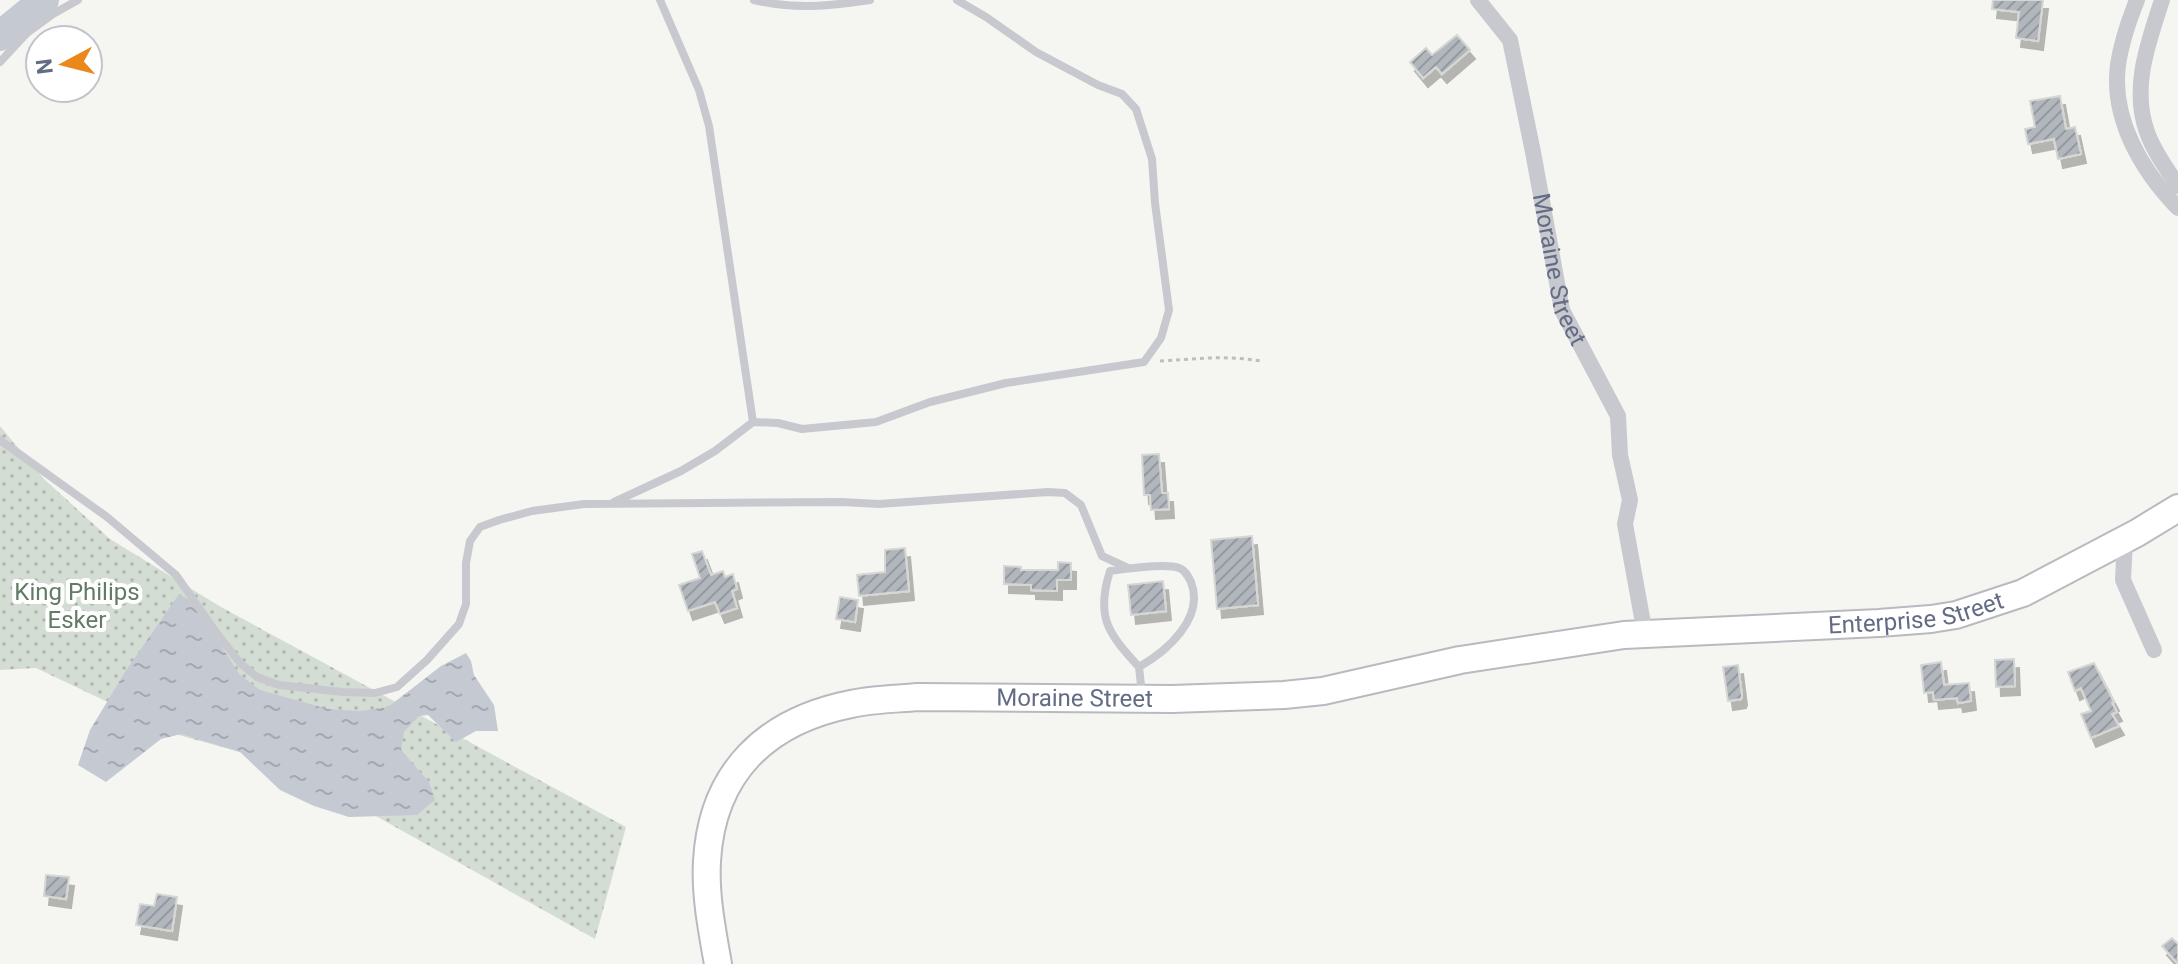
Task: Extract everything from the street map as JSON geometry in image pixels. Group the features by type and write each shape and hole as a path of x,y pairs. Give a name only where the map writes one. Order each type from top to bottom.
{"main road":[{"name":"Enterprise Street","path":"1637,634 1879,623 1956,615 2023,593 2178,508"},
{"name":"Moraine Street","path":"718,964 710,918 706,864 708,841 721,794 744,760 760,744 781,730 827,710 852,703 918,697 1225,699 1323,691 1460,660 1637,634"}],"street":[{"name":"Moraine Street","path":"1478,0 1510,40 1562,310 1618,416 1620,455 1630,500 1625,524 1637,634"},
{"path":"2137,0 2118,66 2119,100 2131,144 2165,195 2178,208"},
{"path":"2162,0 2148,42 2140,100 2146,131 2157,155 2178,186"},
{"path":"2119,100 2140,100"},
{"path":"2125,539 2123,580 2154,650"}],"lane":[{"path":"0,62 27,33 78,0"},
{"path":"660,0 699,90 709,126 753,422"},
{"path":"754,0 802,8 870,0"},
{"path":"610,504 681,471 715,451 753,422 778,423 802,429 876,422 930,402 1006,383 1144,362 1161,338 1169,310 1152,159 1136,109 1122,94 1098,85 1036,52 957,0"},
{"path":"0,440 107,517 176,575 233,654 257,677 279,685 312,689 375,693 397,687 427,660 459,624 466,604 466,563 470,541 480,527 532,511 584,504 879,504 1065,493 1081,505 1102,556 1128,568"},
{"path":"1139,667 1169,648 1192,614 1193,586 1186,573 1177,567 1110,571 1105,587 1103,615 1114,639 1139,667 1142,699"}],"path":[{"path":"1144,362 1206,356 1261,361"}],"green space":[{"name":"King Philips Esker","path":"0,426 44,479 110,539 221,607 626,827 595,939 283,764 175,734 36,668 0,670"}],"water":[{"path":"179,594 193,602 240,675 260,690 328,709 360,711 388,707 441,666 466,653 474,675 494,705 498,731 476,731 456,742 428,715 419,716 404,732 401,750 429,782 435,800 417,815 349,817 314,806 280,790 240,752 181,734 161,739 106,782 78,765 90,730 125,672"}],"building":[{"path":"1993,0 2043,0 2038,41 2016,38 2019,12 1992,9"},
{"path":"1457,35 1470,50 1442,74 1436,67 1423,78 1410,62 1426,48 1432,55"},
{"path":"2060,96 2066,129 2075,127 2081,154 2058,159 2054,139 2028,144 2025,129 2035,127 2030,101"},
{"path":"1159,454 1162,493 1168,493 1169,509 1151,510 1150,495 1144,495 1142,455"},
{"path":"1252,536 1258,605 1217,609 1211,540"},
{"path":"905,548 909,591 859,596 857,575 885,572 885,550"},
{"path":"702,551 711,575 723,571 725,577 733,574 737,589 732,591 737,608 720,614 715,602 688,611 679,585 700,578 692,554"},
{"path":"1058,562 1071,563 1071,580 1057,580 1057,591 1031,590 1031,585 1004,584 1004,566 1021,567 1021,570 1058,570"},
{"path":"1163,581 1166,611 1131,615 1128,585"},
{"path":"840,597 858,600 855,622 836,619"},
{"path":"2014,659 2015,686 1996,687 1995,660"},
{"path":"1941,662 1944,685 1969,683 1971,701 1958,703 1957,698 1934,700 1933,692 1924,693 1921,665"},
{"path":"2094,663 2114,702 2117,712 2112,714 2119,726 2091,738 2081,714 2091,711 2081,688 2075,691 2068,672"},
{"path":"1738,665 1742,696 1741,699 1728,701 1723,667"},
{"path":"46,875 69,877 66,899 44,896"},
{"path":"157,894 177,897 172,931 136,925 140,904 154,906"},
{"path":"2172,938 2178,944 2178,964 2162,946"}],"waterway":[{"path":"0,36 44,0"}]}
